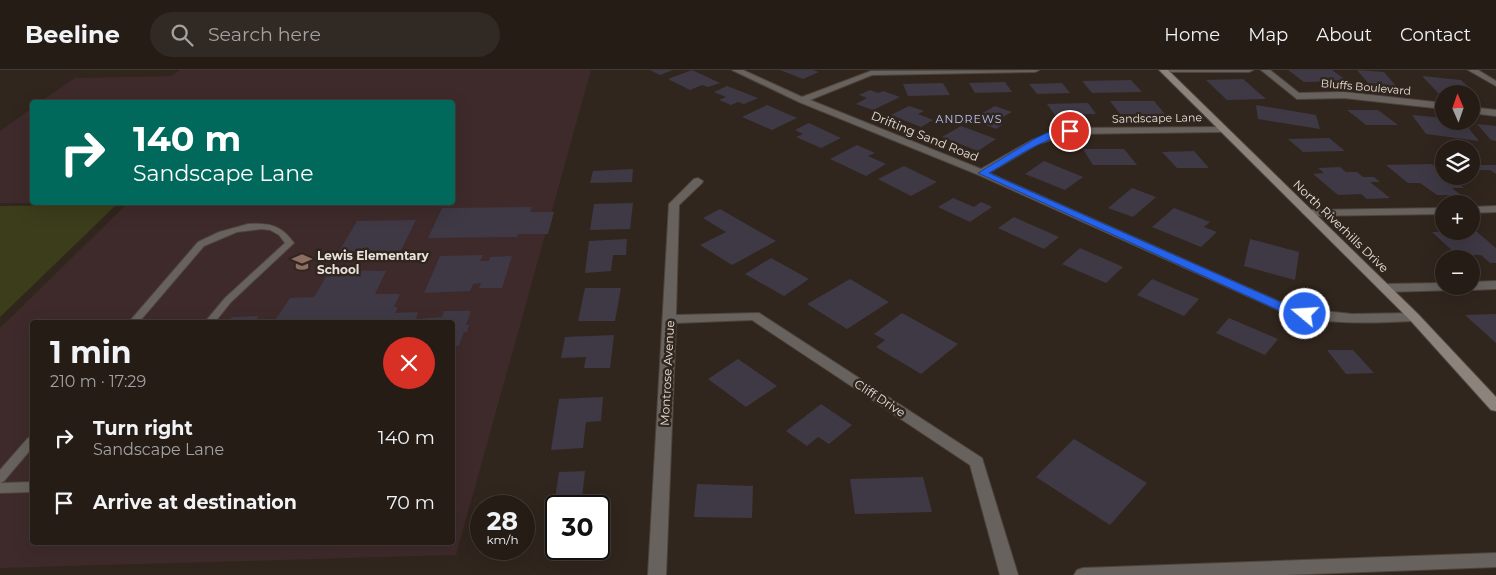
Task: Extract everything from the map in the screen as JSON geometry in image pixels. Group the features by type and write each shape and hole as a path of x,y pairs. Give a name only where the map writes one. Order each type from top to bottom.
{"street":[{"name":"Drifting Sand Road","path":"736,70 802,100 982,173 1290,311 1319,318 1372,319 1414,317"},
{"path":"802,100 872,72 1035,70"},
{"name":"North Riverhills Drive","path":"1163,70 1414,317 1496,406"},
{"path":"1171,70 1249,70"},
{"name":"Bluffs Boulevard","path":"1265,70 1297,96 1344,95 1435,105"},
{"path":"1472,70 1496,84"},
{"path":"1480,111 1496,113"},
{"name":"Sandscape Lane","path":"982,173 1054,133 1070,131 1222,129"},
{"name":"Montrose Avenue","path":"657,575 674,204 698,182"},
{"path":"1307,213 1435,210"},
{"path":"1480,210 1496,210"},
{"path":"1480,286 1496,285"},
{"path":"1385,288 1435,287"},
{"name":"Cliff Drive","path":"670,319 755,316 977,462 1009,575"},
{"path":"1083,575 1496,560"}],"lane":[{"path":"136,320 201,244 243,227 280,230 287,236 290,243 228,300 212,320"},
{"path":"0,478 30,443"},
{"path":"0,488 30,487"}],"shaded area":[{"name":"Lewis Elementary School","path":"180,70 591,70 473,495 470,495 470,505 456,555 0,568 0,328 126,205 455,205 455,100 43,100 75,78 172,76"},
{"path":"30,109 30,203 0,203 0,131"},
{"path":"116,205 0,317 0,206"}],"building":[{"path":"650,70 673,70 660,75"},
{"path":"692,70 720,83 708,87 702,85 690,90 668,79"},
{"path":"780,70 813,70 819,72 803,79"},
{"path":"1288,70 1332,70 1347,81 1304,82"},
{"path":"1357,70 1384,72 1396,86 1368,83"},
{"path":"1422,76 1461,80 1466,85 1435,85 1435,90"},
{"path":"1243,79 1266,99 1227,100 1206,80"},
{"path":"1131,80 1142,92 1092,93 1082,81"},
{"path":"1005,82 1012,92 975,93 969,83"},
{"path":"943,83 950,95 908,96 903,84"},
{"path":"1062,83 1070,93 1037,94 1029,84"},
{"path":"727,86 758,98 744,104 738,102 731,105 719,100 726,97 714,92"},
{"path":"870,90 878,93 883,91 900,97 873,110 856,104 867,98 859,95"},
{"path":"1110,101 1154,101 1165,114 1120,114"},
{"path":"1088,103 1096,114 1055,115 1047,104"},
{"path":"767,105 797,118 772,130 742,117"},
{"path":"1256,105 1316,115 1320,129 1258,119"},
{"path":"909,106 924,111 918,114 933,120 921,127 891,115"},
{"path":"995,106 1012,112 994,122 1002,125 996,129 963,116 969,113 977,116"},
{"path":"1347,110 1378,110 1398,125 1366,125"},
{"path":"1412,115 1435,117 1435,130 1470,130 1478,140 1471,140 1426,134"},
{"path":"809,123 841,138 821,148 796,137 803,134 795,130"},
{"path":"1480,124 1496,126 1496,141 1491,140 1480,127"},
{"path":"961,126 996,139 978,151 942,137"},
{"path":"1329,138 1345,151 1303,152 1288,139"},
{"path":"857,145 875,153 868,156 886,164 866,176 830,159"},
{"path":"1083,149 1124,149 1137,165 1093,165"},
{"path":"1194,151 1209,168 1177,168 1162,152"},
{"path":"1044,161 1083,177 1065,190 1025,174"},
{"path":"1432,164 1435,166 1435,185 1460,185 1464,188 1452,188 1461,195 1437,195 1420,183 1408,183 1386,165"},
{"path":"1480,165 1496,165 1496,174 1490,170 1480,170"},
{"path":"904,166 937,182 911,196 878,179"},
{"path":"1340,167 1346,172 1357,172 1363,177 1374,177 1380,182 1370,182 1390,198 1367,199 1361,194 1338,195 1313,174 1324,173 1318,168"},
{"path":"633,169 632,182 590,183 593,171"},
{"path":"1132,188 1156,197 1133,217 1108,208"},
{"path":"953,198 974,207 981,202 992,207 970,222 938,207"},
{"path":"633,203 630,229 590,230 594,204"},
{"path":"532,207 530,212 554,212 548,234 518,234 517,237 428,238 442,208"},
{"path":"1174,208 1210,222 1204,227 1217,232 1201,247 1152,227"},
{"path":"720,209 776,241 732,265 700,245 726,232 703,218"},
{"path":"1014,217 1059,237 1044,249 998,228"},
{"path":"416,220 399,254 337,255 357,221"},
{"path":"1480,235 1496,248 1496,263 1490,263 1480,255 1480,250 1452,250 1441,240 1480,240"},
{"path":"627,239 626,255 613,255 611,271 585,273 589,241"},
{"path":"1250,239 1299,252 1295,280 1244,266"},
{"path":"1080,248 1123,267 1106,283 1062,264"},
{"path":"483,255 480,261 489,261 490,257 512,256 502,288 479,288 481,283 473,284 470,291 424,293 440,256"},
{"path":"771,258 809,279 784,296 745,274"},
{"path":"330,270 386,271 375,294 400,294 394,307 398,307 395,313 418,312 416,319 442,317 444,311 471,311 466,325 469,325 467,332 464,332 459,346 455,346 455,320 275,320 290,298 314,297"},
{"path":"850,279 889,302 847,329 807,304"},
{"path":"1152,279 1199,299 1184,316 1137,295"},
{"path":"585,288 621,288 615,321 578,321"},
{"path":"902,313 958,344 921,374 876,347 885,340 874,334"},
{"path":"1496,314 1496,343 1465,315"},
{"path":"259,316 256,320 230,320 232,317"},
{"path":"1229,318 1278,339 1265,355 1216,333"},
{"path":"614,335 610,368 584,368 586,357 561,358 565,337"},
{"path":"1327,350 1353,350 1374,373 1346,374"},
{"path":"738,359 777,386 746,407 708,379"},
{"path":"603,397 601,421 586,422 583,448 551,450 559,399"},
{"path":"821,404 852,425 829,444 818,437 807,446 786,431"},
{"path":"1074,439 1147,483 1110,525 1036,477"},
{"path":"585,471 582,495 556,495 559,472"},
{"path":"923,477 932,512 855,514 850,479"},
{"path":"697,484 753,486 752,518 694,517"}],"place":[{"name":"Lewis Elementary School","path":"302,262"}],"district":[{"name":"ANDREWS","path":"969,119"}],"route":[{"path":"1070,131 1054,133 1039,140 982,173 1290,311 1305,314"}]}
